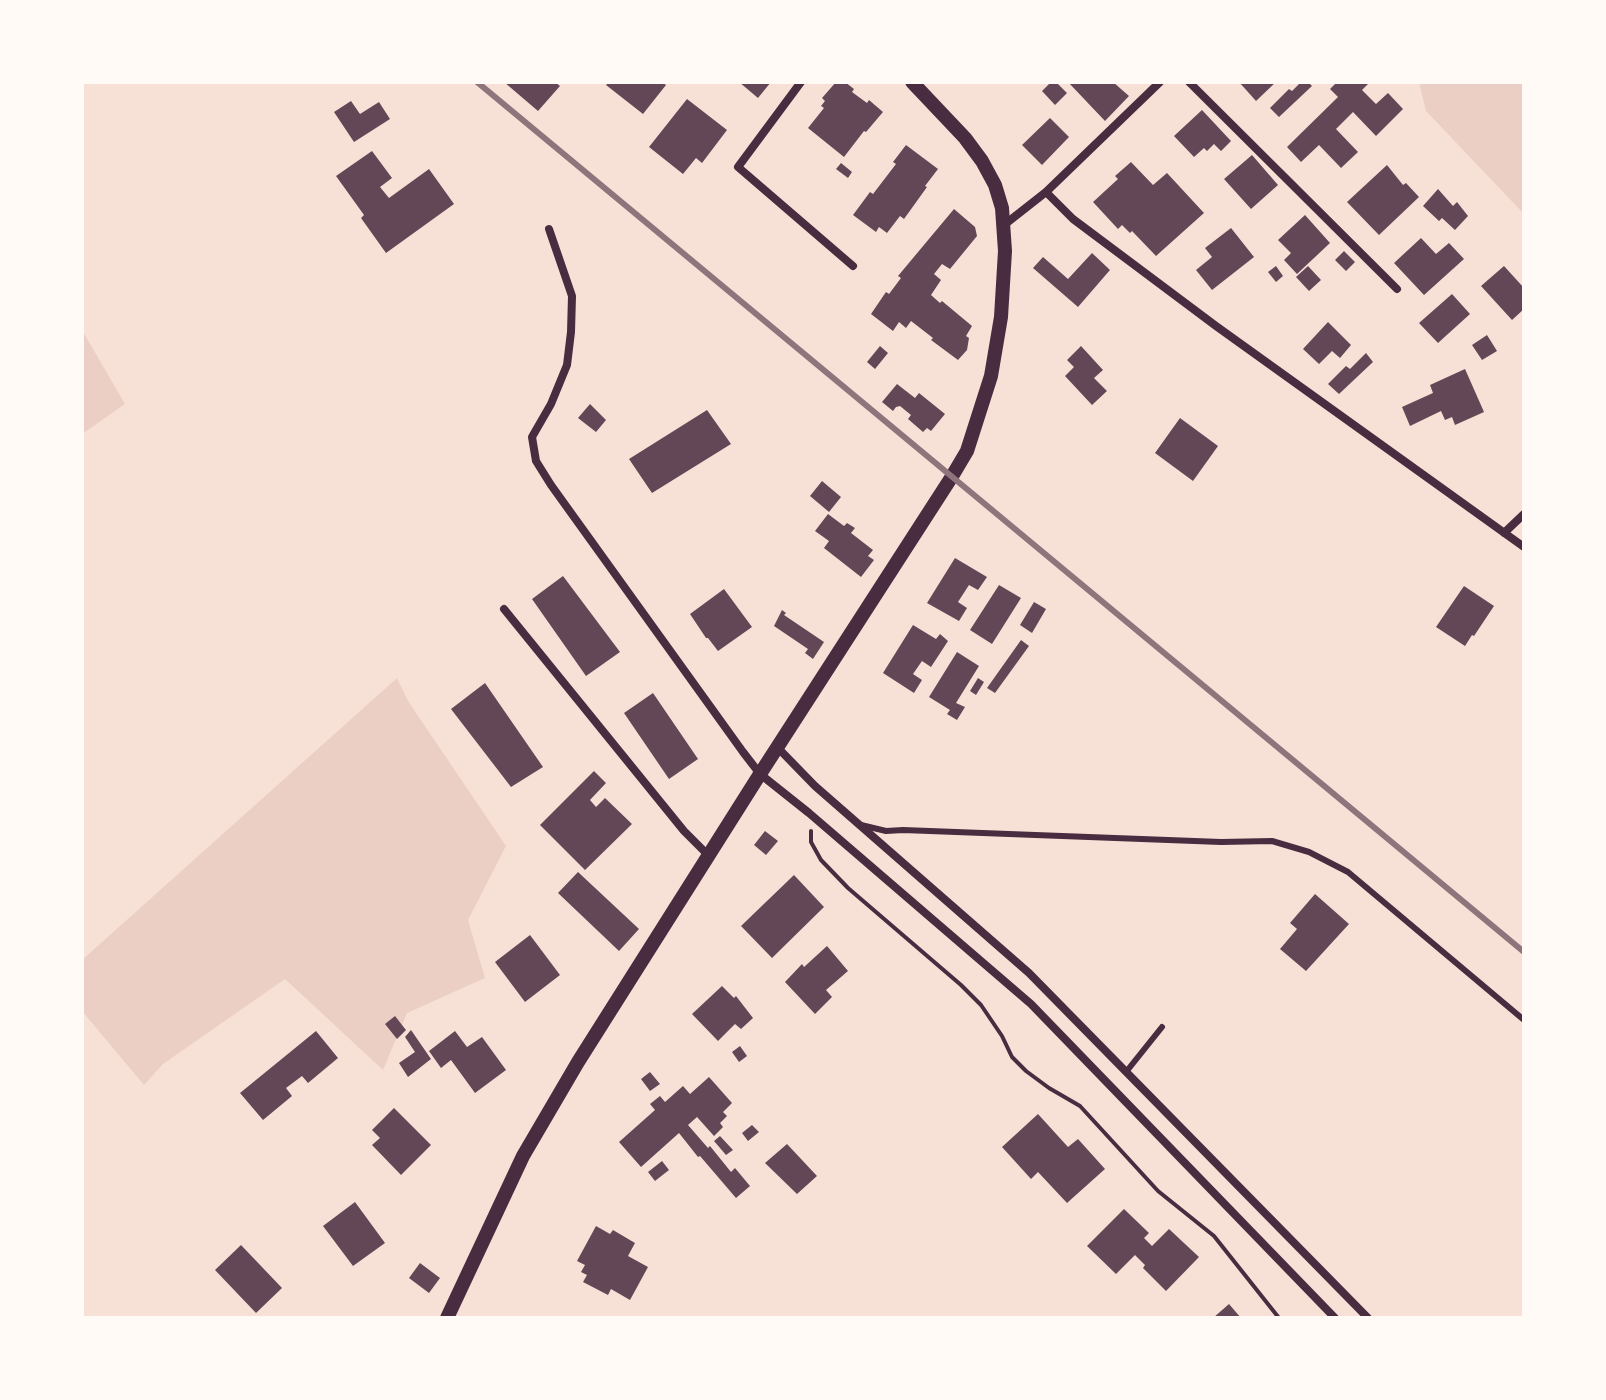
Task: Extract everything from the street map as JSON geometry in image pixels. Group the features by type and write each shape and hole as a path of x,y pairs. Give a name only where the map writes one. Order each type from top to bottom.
{"street":[{"path":"801,82 738,167 853,266"},
{"path":"447,1318 529,1145 578,1062 967,451 991,376 1001,317 1005,251 1002,208 995,185 982,161 965,138 912,82"},
{"path":"1004,225 1046,192 1160,82"},
{"path":"1189,82 1397,289"},
{"path":"1046,192 1073,219 1192,308 1524,547"},
{"path":"549,229 572,296 571,332 567,365 551,404 532,437 536,461 569,511 760,774 1031,1004 1335,1318"},
{"path":"1504,533 1524,514"},
{"path":"504,609 674,819 709,856"},
{"path":"778,748 815,786 1029,973 1368,1318"}],"lane":[{"path":"860,825 886,831 1272,841 1309,852 1348,872 1524,1020"},
{"path":"1126,1072 1162,1027"}],"path":[{"path":"809,813 811,842 821,860 848,888 981,1005 1012,1057 1026,1071 1080,1106 1158,1191 1214,1236 1279,1318"}],"shaded area":[{"path":"1419,82 1524,82 1524,214 1426,111"},
{"path":"82,330 125,404 82,434"},
{"path":"397,678 408,701 506,846 468,920 485,978 407,1013 383,1070 285,979 163,1064 144,1085 82,1011 82,960"}],"building":[{"path":"504,82 555,82 560,86 538,111"},
{"path":"609,82 662,82 666,85 643,114 606,85"},
{"path":"739,82 771,82 758,98"},
{"path":"836,82 845,82 854,89 852,92 867,103 869,100 883,112 844,157 808,128 824,108 821,106 825,101 822,98"},
{"path":"1051,82 1056,82 1067,93 1055,105 1042,91"},
{"path":"1068,82 1113,82 1129,96 1105,121"},
{"path":"1239,82 1276,82 1256,101"},
{"path":"1301,82 1312,86 1279,117 1270,108"},
{"path":"1337,82 1370,82 1362,90 1376,104 1388,93 1403,109 1376,136 1353,112 1336,129 1358,152 1341,168 1319,145 1301,162 1287,147 1338,97 1330,89"},
{"path":"687,99 727,130 702,163 696,158 683,174 649,147"},
{"path":"351,101 360,114 379,102 390,119 354,142 334,112"},
{"path":"1202,110 1231,141 1221,151 1214,144 1194,157 1174,136"},
{"path":"1050,118 1069,137 1042,165 1022,145"},
{"path":"906,145 938,169 904,219 900,216 887,233 879,227 876,232 853,215 896,164 893,162"},
{"path":"372,151 392,178 380,187 389,198 429,169 454,204 386,253 336,176"},
{"path":"1252,155 1278,185 1251,209 1224,179"},
{"path":"1131,162 1153,185 1167,173 1204,213 1156,256 1132,231 1130,233 1122,225 1118,229 1093,202"},
{"path":"841,163 852,172 848,178 836,169"},
{"path":"1387,165 1403,185 1406,183 1419,197 1379,235 1347,202"},
{"path":"1438,189 1453,206 1457,202 1468,216 1455,230 1423,206"},
{"path":"954,209 975,227 977,236 950,269 942,264 934,274 941,280 931,295 972,326 966,336 969,338 967,350 958,360 911,321 906,328 899,322 893,331 871,314"},
{"path":"1305,215 1330,243 1297,274 1284,260 1291,253 1278,240"},
{"path":"1231,228 1254,257 1212,290 1196,270 1212,257 1205,248"},
{"path":"1421,238 1436,254 1449,243 1464,259 1424,295 1394,263"},
{"path":"1344,251 1355,262 1346,271 1335,260"},
{"path":"1092,253 1110,270 1078,307 1033,268 1043,257 1068,279"},
{"path":"1276,266 1283,276 1276,282 1268,272"},
{"path":"1308,266 1321,280 1309,291 1296,277"},
{"path":"1504,266 1524,288 1524,309 1512,320 1481,286"},
{"path":"1452,294 1470,314 1438,343 1419,323"},
{"path":"1328,322 1351,345 1340,358 1332,351 1319,364 1303,349"},
{"path":"1487,335 1497,351 1482,360 1472,345"},
{"path":"880,346 888,353 875,369 867,362"},
{"path":"1081,346 1103,370 1094,378 1107,391 1092,405 1065,376 1074,367 1067,360"},
{"path":"1366,353 1373,362 1339,394 1328,384 1346,366 1350,369"},
{"path":"1465,369 1484,412 1455,425 1452,417 1445,420 1441,411 1410,426 1402,407 1433,393 1430,385"},
{"path":"897,384 915,398 919,393 945,414 931,431 927,428 923,432 908,419 911,415 900,406 893,411 882,402"},
{"path":"590,404 606,420 596,432 578,418"},
{"path":"707,410 731,444 652,493 629,459"},
{"path":"1180,418 1218,446 1193,481 1155,453"},
{"path":"822,481 841,497 829,512 810,496"},
{"path":"828,514 844,526 847,523 855,528 851,533 873,550 868,556 874,560 861,577 824,548 829,541 815,531"},
{"path":"955,558 987,577 978,590 969,585 958,602 967,608 959,621 927,603"},
{"path":"563,576 620,652 586,676 532,599"},
{"path":"999,585 1021,598 992,644 970,630"},
{"path":"1464,586 1494,606 1465,646 1436,627"},
{"path":"724,589 752,627 718,651 690,614"},
{"path":"1034,602 1046,609 1032,633 1020,625"},
{"path":"782,610 786,613 784,615 824,642 813,659 805,653 808,649 774,626"},
{"path":"913,625 936,639 940,634 948,641 931,667 922,661 913,674 922,680 914,693 883,673"},
{"path":"1021,640 1029,646 995,693 987,688"},
{"path":"957,652 979,666 956,703 965,707 957,720 947,714 950,710 929,697"},
{"path":"978,678 984,682 976,695 970,691"},
{"path":"485,683 543,767 511,787 451,709"},
{"path":"653,693 698,759 669,779 624,713"},
{"path":"594,771 606,783 590,800 596,807 605,798 632,824 585,870 540,825"},
{"path":"765,831 778,841 766,855 754,845"},
{"path":"578,872 639,929 619,951 558,893"},
{"path":"794,875 824,907 772,958 741,926"},
{"path":"1315,894 1349,924 1306,971 1280,949 1297,929 1290,923"},
{"path":"530,935 560,975 525,1002 495,962"},
{"path":"827,946 848,971 826,990 832,997 815,1014 785,982 802,964 804,967"},
{"path":"722,986 734,998 736,996 753,1018 741,1029 735,1024 718,1041 692,1014"},
{"path":"395,1016 406,1030 397,1039 385,1024"},
{"path":"411,1030 431,1059 408,1077 399,1063 415,1052 405,1037"},
{"path":"316,1031 338,1058 308,1083 302,1076 286,1088 292,1096 263,1120 240,1093"},
{"path":"455,1031 467,1047 482,1037 506,1070 475,1093 451,1060 441,1068 429,1051"},
{"path":"740,1046 747,1056 739,1062 732,1052"},
{"path":"650,1072 660,1084 650,1091 641,1079"},
{"path":"709,1077 732,1103 723,1112 727,1116 720,1123 723,1127 714,1136 697,1117 688,1125 731,1172 735,1168 750,1186 736,1198 679,1133 641,1167 619,1142 655,1110 650,1104 660,1096 665,1102 683,1086 690,1094"},
{"path":"394,1108 431,1145 401,1175 372,1145 380,1138 372,1130"},
{"path":"1038,1114 1068,1147 1078,1139 1105,1169 1067,1203 1038,1172 1031,1179 1002,1147"},
{"path":"752,1125 759,1132 748,1141 742,1133"},
{"path":"720,1136 733,1150 726,1155 714,1141"},
{"path":"787,1144 817,1176 797,1194 765,1163"},
{"path":"662,1161 669,1170 655,1181 648,1172"},
{"path":"355,1202 385,1243 353,1266 323,1226"},
{"path":"1124,1209 1149,1233 1144,1238 1152,1246 1169,1229 1199,1257 1166,1291 1143,1268 1145,1265 1135,1255 1116,1274 1087,1246"},
{"path":"596,1226 610,1234 613,1230 635,1243 628,1256 648,1267 630,1300 611,1289 608,1295 583,1282 587,1275 581,1272 585,1265 577,1261"},
{"path":"241,1245 282,1288 256,1313 215,1270"},
{"path":"420,1263 440,1278 429,1293 409,1278"},
{"path":"1229,1304 1241,1318 1213,1318"}],"railway":[{"path":"477,82 1524,952"}]}
